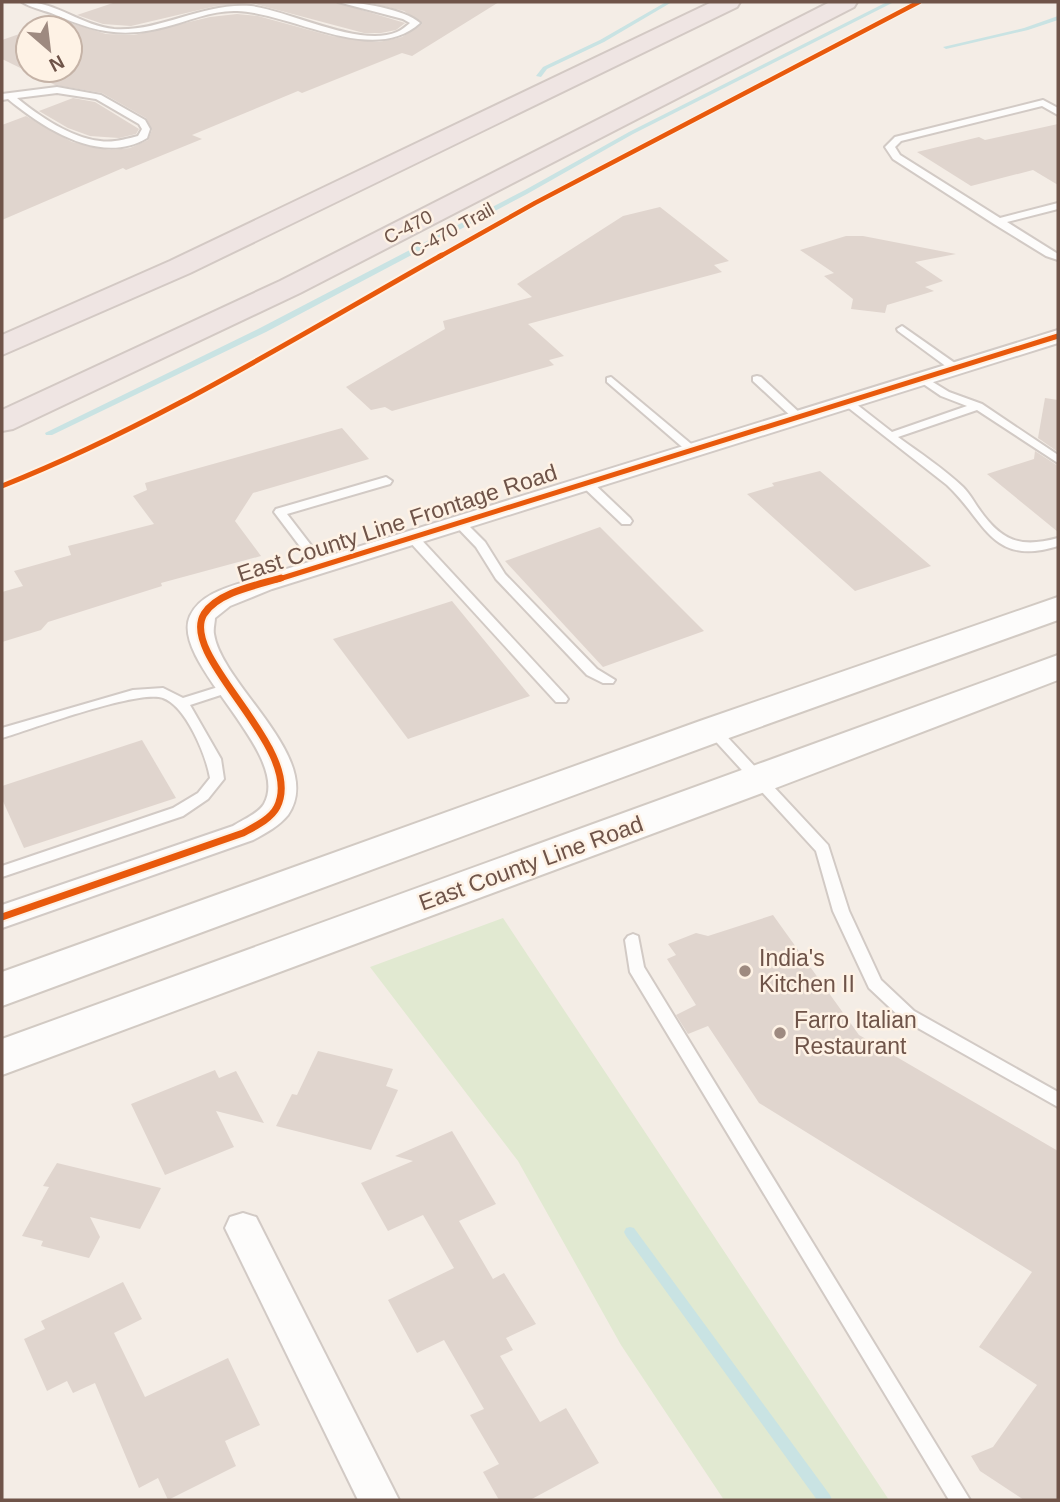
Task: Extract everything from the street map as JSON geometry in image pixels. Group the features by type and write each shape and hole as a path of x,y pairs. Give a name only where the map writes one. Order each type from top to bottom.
{"highway":[{"path":"2,346 180,267 729,2"},
{"name":"C-470","path":"2,422 279,293 846,2"}],"main road":[{"path":"2,989 713,730 1058,608"},
{"name":"East County Line Road","path":"2,1057 759,780 1058,667"}],"street":[{"name":"East County Line Frontage Road","path":"2,917 243,833 266,820 279,806 283,793 279,764 210,655 199,627 201,618 209,608 223,600 412,537 1058,336"},
{"path":"243,1228 379,1500"}],"lane":[{"path":"26,2 110,31 143,31 234,7 362,37 387,38 408,32 416,23 406,17 342,2"},
{"path":"254,10 261,2"},
{"path":"57,90 98,97 142,122 146,129 142,138 122,143 98,144 49,124 6,96 57,90"},
{"path":"1058,112 1043,103 898,139 890,147 897,157 997,222 1058,257"},
{"path":"997,222 1058,206"},
{"path":"902,330 955,368"},
{"path":"757,379 798,417"},
{"path":"923,379 945,394 978,407 1058,460"},
{"path":"611,380 692,450"},
{"path":"847,402 961,491 982,521 1006,542 1023,549 1039,550 1058,542"},
{"path":"890,436 978,407"},
{"path":"321,566 280,512 386,481"},
{"path":"586,483 626,521"},
{"path":"459,523 481,545 500,576 592,672 608,680"},
{"path":"412,537 561,699"},
{"path":"182,703 230,687"},
{"path":"2,733 133,694 163,692 182,703 214,759 217,779 203,796 178,812 2,872"},
{"path":"713,730 823,849 841,911 876,984 890,1000 908,1015 1058,1100"},
{"path":"633,940 636,968 960,1500"}],"green space":[{"path":"503,918 889,1500 724,1500 621,1345 518,1161 370,967"}],"building":[{"path":"116,2 335,2 405,23 396,30 364,33 251,3 216,6 131,26 103,24 80,14"},
{"path":"366,2 499,2 412,56 402,53 302,93 298,91 192,135 202,139 126,170 123,168 2,220 2,125 26,116 72,142 110,150 130,148 148,140 152,130 146,118 102,93 53,84 84,84 84,27 106,34 134,35 210,17 237,14 258,16 331,36 379,42 402,37 422,24 404,11"},
{"path":"14,36 14,65 2,59 2,40"},
{"path":"73,98 95,102 139,129 136,134 119,138 90,136 68,128 39,111"},
{"path":"1058,124 1058,185 1033,170 971,186 917,152 979,137 985,140"},
{"path":"660,207 729,261 714,265 722,272 528,324 564,356 549,360 554,365 392,411 385,407 371,410 346,387 445,329 443,321 532,297 517,284 623,216"},
{"path":"846,236 863,236 956,254 915,262 943,281 925,287 934,291 887,305 885,313 851,309 853,299 824,276 834,273 800,250"},
{"path":"1045,398 1058,400 1058,452 1038,438"},
{"path":"342,428 369,459 253,493 235,521 261,556 161,583 162,586 48,622 41,630 2,642 2,592 23,586 14,571 71,555 68,546 154,524 133,496 147,490 145,483"},
{"path":"1035,451 1058,466 1058,532 987,474 1034,459"},
{"path":"820,471 931,566 855,591 747,494 774,486 772,483"},
{"path":"600,527 704,631 603,667 505,561"},
{"path":"452,601 530,696 408,739 333,639"},
{"path":"142,740 176,798 24,848 2,799 2,786"},
{"path":"773,915 859,1035 1058,1151 1058,1500 1024,1500 980,1471 971,1456 993,1447 1037,1385 979,1347 1032,1272 759,1103 708,1026 688,1034 676,1015 696,1005 667,959 676,955 668,944 696,933 708,936"},
{"path":"318,1051 393,1069 386,1086 398,1090 371,1150 276,1126 292,1094 297,1095"},
{"path":"215,1070 219,1078 236,1071 264,1123 216,1111 234,1147 165,1175 131,1104"},
{"path":"452,1131 496,1204 459,1221 493,1279 504,1273 536,1324 506,1338 513,1350 500,1356 540,1422 566,1408 599,1463 530,1500 499,1500 483,1472 499,1464 470,1415 484,1409 444,1340 417,1353 388,1300 454,1268 423,1215 388,1231 361,1183 413,1161 395,1156"},
{"path":"57,1163 161,1188 140,1229 90,1217 100,1237 89,1258 41,1246 43,1241 22,1236 49,1187 43,1186"},
{"path":"123,1282 142,1319 114,1333 145,1397 228,1358 260,1425 225,1441 236,1466 168,1500 158,1478 139,1488 95,1383 73,1393 67,1381 47,1391 24,1339 45,1329 41,1321"}],"waterway":[{"path":"539,76 545,68 602,41 669,2"},
{"path":"525,193 631,133 891,2"},
{"path":"946,47 1026,29 1058,18"},
{"path":"49,433 263,330 525,192"},
{"path":"630,1232 825,1500"}],"cycle path":[{"name":"C-470 Trail","path":"2,486 65,461 148,420 535,203 919,2"},
{"path":"2,917 243,833 277,808 283,788 277,764 263,737 210,656 201,634 202,617 221,600 263,584 1058,336"}],"place":[{"name":"India's Kitchen II","path":"745,971"},
{"name":"Farro Italian Restaurant","path":"780,1033"}]}
